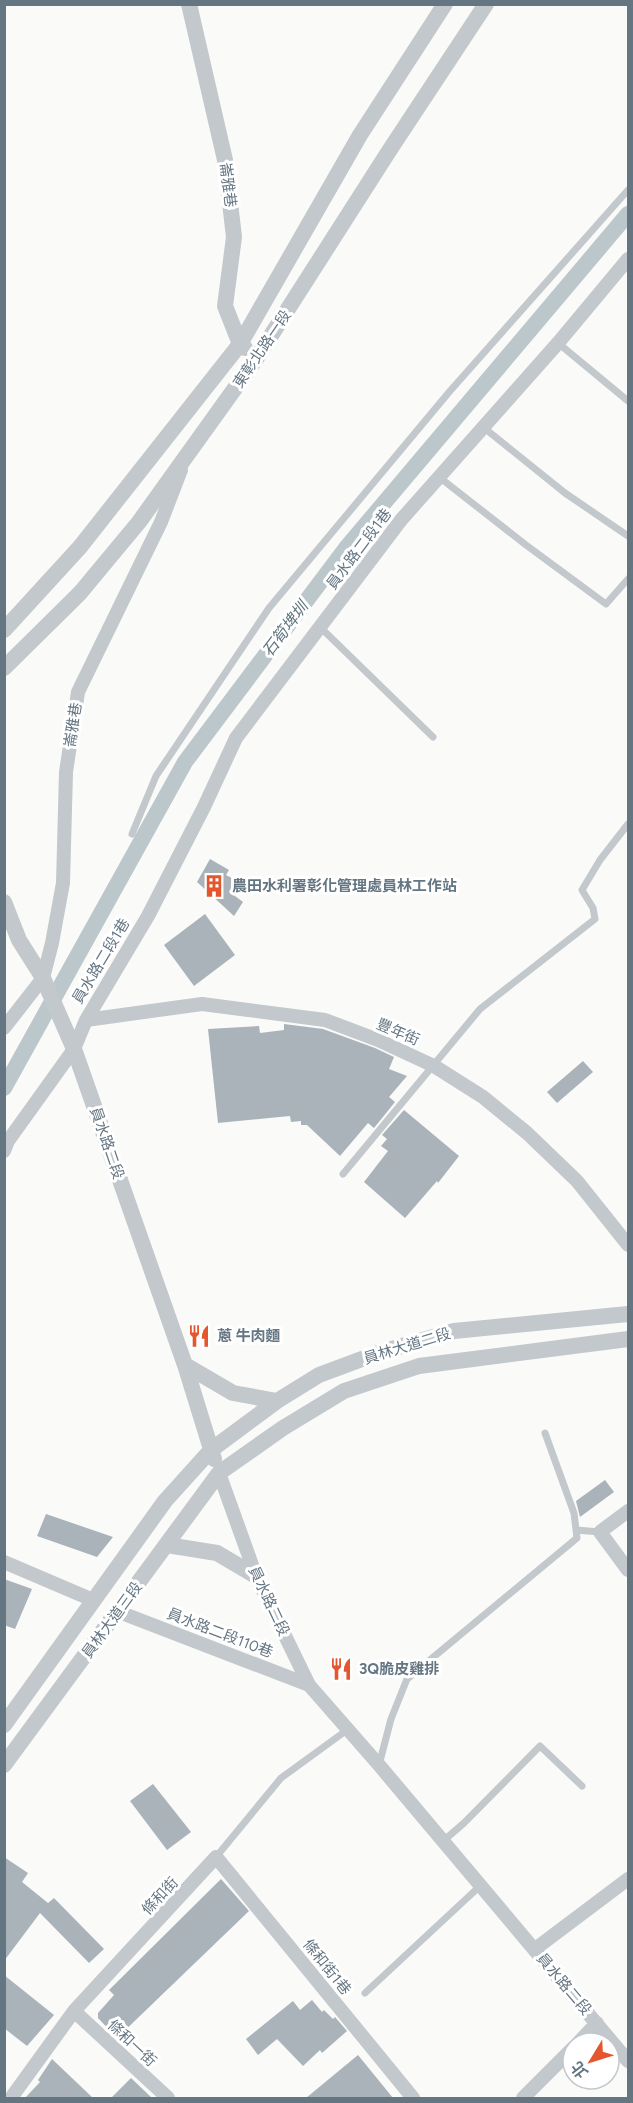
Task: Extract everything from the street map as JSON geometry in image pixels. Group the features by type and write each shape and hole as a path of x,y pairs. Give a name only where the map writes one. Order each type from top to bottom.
{"street":[{"name":"崙雅巷","path":"189,4 225,160 234,237 225,306 240,344 256,359"},
{"name":"東彰北路一段","path":"4,630 80,546 240,344 360,135 445,4"},
{"name":"東彰北路一段","path":"4,668 80,592 139,522 256,359 388,151 486,4"},
{"name":"員水路二段1巷","path":"4,1151 8,1141 74,1049 86,1020 148,916 204,807 236,738 401,520 558,343 628,259"},
{"name":"崙雅巷","path":"43,978 63,884 66,772 78,692 161,522 186,456"},
{"name":"員水路二段","path":"4,903 19,940 43,978 74,1049 256,1576 309,1685 628,2061"},
{"path":"4,1028 43,978"},
{"name":"豐年街","path":"86,1020 202,1004 324,1020 378,1040 434,1066 483,1097 527,1133 577,1181 628,1245"},
{"name":"員林大道二段","path":"211,1450 277,1401 319,1375 378,1353 454,1331 628,1314"},
{"name":"員林大道二段","path":"219,1473 283,1428 344,1390 419,1366 628,1339"},
{"path":"185,1365 233,1393 277,1401"},
{"name":"員林大道三段","path":"4,1725 165,1501 211,1450"},
{"name":"員林大道三段","path":"4,1765 119,1612 219,1473"},
{"path":"628,1511 600,1532 628,1570"},
{"path":"167,1545 217,1553 256,1576"},
{"path":"4,1562 93,1600"},
{"name":"員水路二段110巷","path":"119,1612 309,1685"},
{"name":"條和街","path":"11,2098 74,2011 216,1857"},
{"name":"條和街1巷","path":"216,1857 413,2098"},
{"path":"535,1949 628,1879"},
{"name":"條和一街","path":"74,2011 168,2098"},
{"path":"589,2031 597,2023"},
{"path":"523,2098 561,2060"}],"lane":[{"path":"132,834 156,776 269,608 450,392 628,189"},
{"path":"558,343 628,401"},
{"path":"483,427 565,494 628,536"},
{"path":"438,477 606,604 628,579"},
{"path":"320,627 433,737"},
{"path":"343,1174 480,1009 595,919 593,908 582,890 600,860 628,824"},
{"path":"379,1765 391,1719 407,1679 577,1538 574,1513 545,1433"},
{"path":"576,1530 600,1532"},
{"name":"條和街","path":"216,1857 281,1778 347,1730"},
{"path":"442,1842 464,1823 540,1746 582,1786"},
{"path":"365,1993 480,1886"}],"building":[{"name":"農田水利署彰化管理處員林工作站","path":"210,859 229,870 226,875 241,883 235,896 243,902 234,916 197,882"},
{"path":"205,914 235,955 194,986 164,945"},
{"path":"284,1024 323,1029 375,1048 394,1057 389,1069 407,1076 389,1097 395,1102 374,1128 368,1123 340,1156 307,1125 301,1125 301,1121 291,1122 290,1116 218,1123 208,1029 259,1026 260,1033 284,1030"},
{"path":"583,1061 593,1072 557,1103 547,1092"},
{"path":"404,1110 459,1156 438,1183 437,1181 405,1218 364,1182 388,1151 381,1146 387,1139 382,1135"},
{"path":"605,1480 614,1492 580,1517 576,1501"},
{"path":"46,1514 113,1537 97,1557 37,1536"},
{"path":"4,1579 32,1589 15,1629 4,1625"},
{"path":"153,1784 191,1832 167,1850 130,1801"},
{"path":"4,1857 28,1873 22,1882 48,1903 54,1898 104,1949 89,1963 40,1913 4,1961"},
{"path":"221,1879 249,1911 117,2038 98,2018 98,2013 114,1995 109,1990"},
{"path":"4,1975 54,2015 27,2046 4,2028"},
{"path":"312,2000 322,2012 324,2010 333,2019 335,2017 347,2031 322,2053 320,2050 303,2066 277,2039 258,2055 246,2039 293,2001 300,2010"},
{"path":"358,2055 393,2098 306,2098"},
{"path":"52,2059 93,2098 25,2098 40,2082 38,2080"},
{"path":"131,2078 152,2098 111,2098"}],"waterway":[{"name":"石筍埤圳","path":"4,1088 185,762 346,548 628,214"}],"place":[{"name":"農田水利署彰化管理處員林工作站","path":"214,886"},
{"name":"蔥 牛肉麵","path":"199,1336"},
{"name":"3Q脆皮雞排","path":"341,1669"}]}
